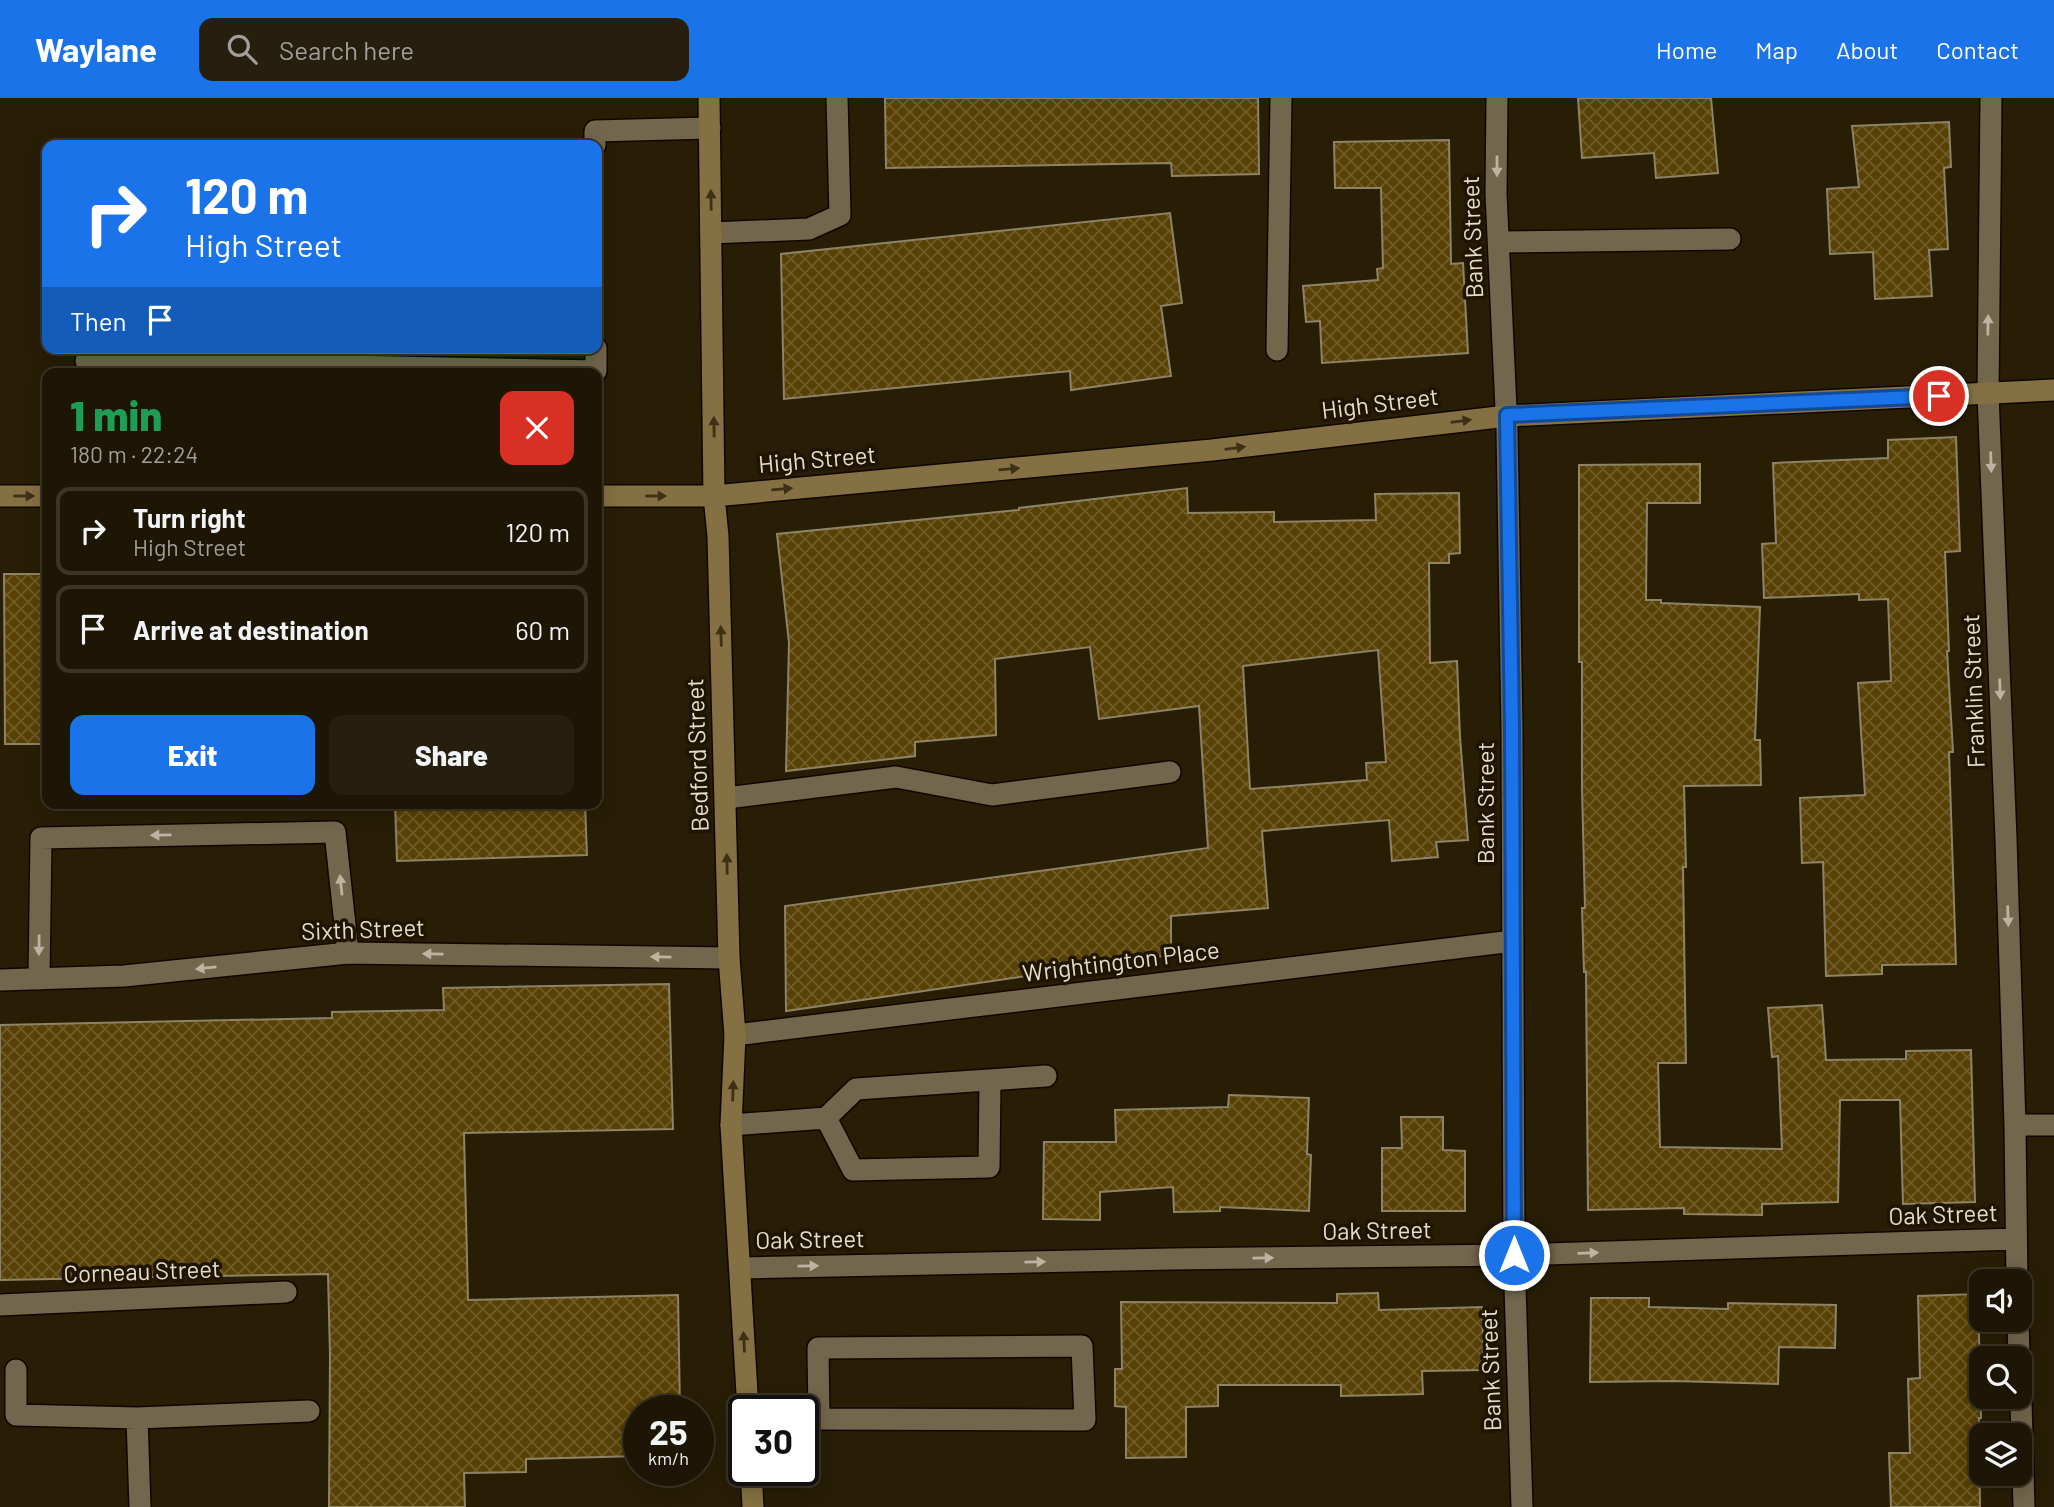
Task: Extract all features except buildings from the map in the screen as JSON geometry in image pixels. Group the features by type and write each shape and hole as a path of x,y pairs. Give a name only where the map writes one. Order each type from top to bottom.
{"main road":[{"name":"Bedford Street","path":"709,98 714,496 718,550 729,958 735,1035 731,1125 747,1395"},
{"name":"High Street","path":"602,496 714,496 1212,450 1507,415 2054,390"},
{"path":"0,496 42,496"},
{"path":"752,1486 753,1507"}],"street":[{"path":"711,233 810,229 840,215 837,98"},
{"path":"1277,350 1281,98"},
{"name":"Bank Street","path":"1497,98 1496,194 1507,415 1514,941 1514,1255 1522,1507"},
{"name":"Franklin Street","path":"1991,98 1988,394 2015,1125 2016,1269"},
{"path":"595,140 595,131 710,128"},
{"path":"1499,242 1730,239"},
{"path":"726,798 896,778 992,795 1170,772"},
{"path":"39,979 41,838 335,832 348,953"},
{"name":"Wrightington Place","path":"735,1035 1514,941"},
{"name":"Sixth Street","path":"0,980 124,976 348,953 729,958"},
{"path":"731,1125 825,1118 856,1089 1046,1076"},
{"path":"825,1118 853,1170 989,1167 989,1080"},
{"path":"2015,1125 2054,1125"},
{"name":"Oak Street","path":"740,1268 1514,1255 2015,1239"},
{"name":"Corneau Street","path":"0,1305 286,1293"},
{"path":"1082,1346 1085,1420 811,1419 818,1348 1082,1346"},
{"path":"16,1370 16,1415 137,1418 309,1411"},
{"path":"2021,1409 2024,1507"},
{"path":"137,1418 140,1507"}],"route":[{"path":"1514,1255 1514,941 1507,415 1939,396"}]}
